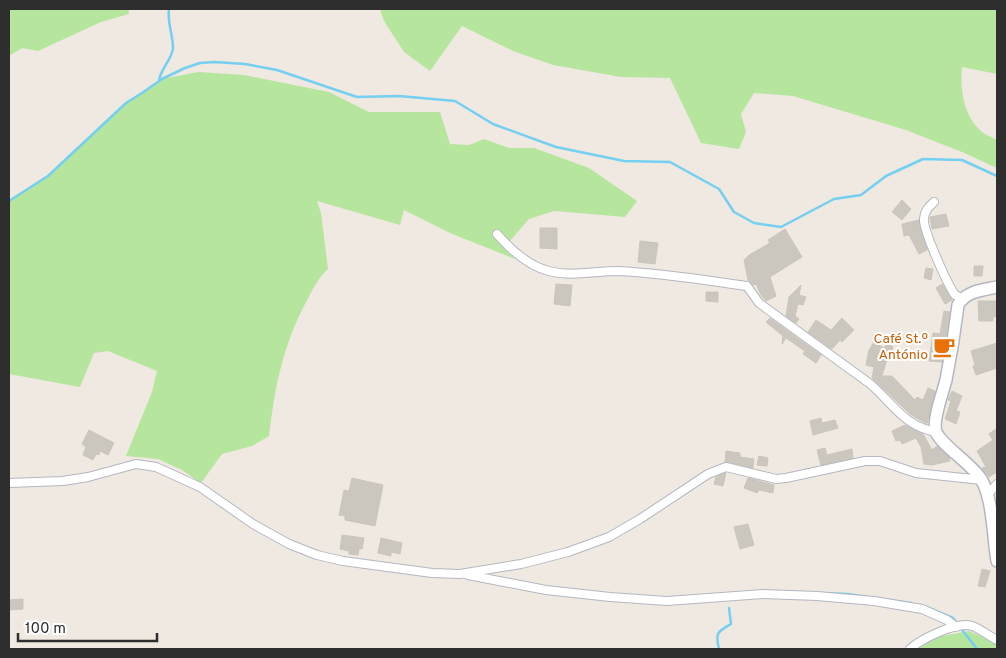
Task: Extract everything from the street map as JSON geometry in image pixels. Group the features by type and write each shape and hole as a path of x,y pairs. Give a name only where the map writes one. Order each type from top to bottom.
{"street":[{"path":"934,202 926,209 923,220 926,233 934,248 938,265 956,296 962,298"},
{"path":"497,234 510,248 529,262 548,271 570,274 625,272 747,286 759,303 869,383 903,417 936,432 945,444 971,466 982,480 988,494 997,561"},
{"path":"936,432 937,414 946,380 958,305 962,298 977,291 997,287"},
{"path":"460,574 521,564 568,552 609,537 708,474 726,467 781,478 866,461 880,461 916,473 982,480"},
{"path":"9,482 63,481 136,464 156,467 200,488 253,524 289,544 317,555 343,561 432,573 460,574 546,590 610,597 667,601 763,594 874,601 922,609 960,626"},
{"path":"988,494 997,484"},
{"path":"910,649 920,640 960,626 972,626 997,640"}],"green space":[{"path":"9,9 128,9 129,14 101,22 38,51 22,48 9,56"},
{"path":"380,9 997,9 997,74 962,67 962,92 966,109 974,124 986,135 997,140 997,168 906,130 793,96 754,93 741,114 746,132 739,149 701,143 670,78 621,77 553,65 513,51 462,26 430,71 404,52 384,21"},
{"path":"198,72 244,75 329,92 369,112 440,112 450,144 469,145 484,139 509,148 534,148 589,168 637,201 625,217 554,211 529,219 504,248 515,259 450,233 404,210 400,225 317,201 321,213 328,269 312,290 297,320 285,352 277,385 269,436 252,446 222,454 201,483 182,470 158,459 126,456 152,392 157,371 108,351 94,353 80,387 9,374 9,201 48,176 126,103 162,79"},
{"path":"969,631 997,644 997,649 918,649 937,637"}],"building":[{"path":"902,200 911,209 902,220 892,212"},
{"path":"946,214 949,226 932,229 930,217"},
{"path":"919,220 927,250 919,254 909,235 904,236 902,224"},
{"path":"540,228 557,228 557,249 540,248"},
{"path":"785,229 802,257 770,277 776,296 766,301 756,284 753,285 748,280 744,260 770,243 768,240"},
{"path":"640,241 658,243 655,264 638,262"},
{"path":"974,266 983,266 982,276 974,276"},
{"path":"926,268 933,269 931,280 924,278"},
{"path":"556,284 572,285 570,306 554,304"},
{"path":"942,284 952,300 945,304 936,288"},
{"path":"801,285 799,295 806,297 803,305 798,304 795,316 799,319 796,323 786,316 789,297"},
{"path":"706,292 718,292 718,302 706,301"},
{"path":"978,301 997,301 997,316 993,317 993,321 979,321"},
{"path":"944,311 950,312 942,362 929,361 933,333 940,334"},
{"path":"770,318 821,355 816,363 803,354 805,351 786,338 782,344 783,336 766,322"},
{"path":"842,318 854,330 842,342 840,340 832,349 808,332 816,320 831,330"},
{"path":"874,342 884,348 887,343 893,347 882,376 892,376 915,400 917,397 923,400 928,388 935,391 927,424 910,414 872,378 874,367 866,365 869,350"},
{"path":"997,343 997,368 976,375 971,351"},
{"path":"952,391 962,396 956,411 960,412 956,424 945,419 951,401 948,400"},
{"path":"821,418 822,423 835,420 838,428 813,435 810,421"},
{"path":"905,425 923,434 932,450 937,446 949,457 950,461 932,465 924,464 921,447 916,438 902,444 900,440 896,441 892,431"},
{"path":"997,428 997,472 989,477 982,468 986,467 977,451 993,440 989,434"},
{"path":"89,430 114,443 108,455 100,451 99,455 96,454 93,460 83,455 86,447 82,444"},
{"path":"825,448 827,455 852,449 853,458 821,465 817,450"},
{"path":"726,451 740,453 740,457 754,459 753,468 725,462"},
{"path":"759,456 768,458 767,466 757,465"},
{"path":"726,473 723,486 714,484 716,477"},
{"path":"352,478 383,485 375,526 345,520 345,516 339,515 344,490 349,491"},
{"path":"748,478 774,485 773,493 759,490 757,493 744,488"},
{"path":"748,524 754,545 740,549 734,527"},
{"path":"342,535 364,538 362,549 359,549 358,555 349,554 349,551 340,549"},
{"path":"381,538 402,543 400,554 391,552 391,556 378,553"},
{"path":"982,569 990,571 985,587 978,586"},
{"path":"23,599 23,609 9,610 9,600"}],"waterway":[{"path":"159,81 161,72 171,57 173,48 169,9"},
{"path":"9,201 48,176 126,103 162,79 185,68 200,63 215,62 245,64 277,70 357,97 399,96 455,101 493,124 556,147 624,161 670,162 719,189 734,212 754,223 781,227 834,199 861,195 886,176 923,159 962,160 997,176"},
{"path":"772,591 847,594 911,603"},
{"path":"924,606 953,618 977,649"},
{"path":"719,649 717,636 731,624 729,608"}],"place":[{"name":"Café St.º António","path":"944,347"}]}
